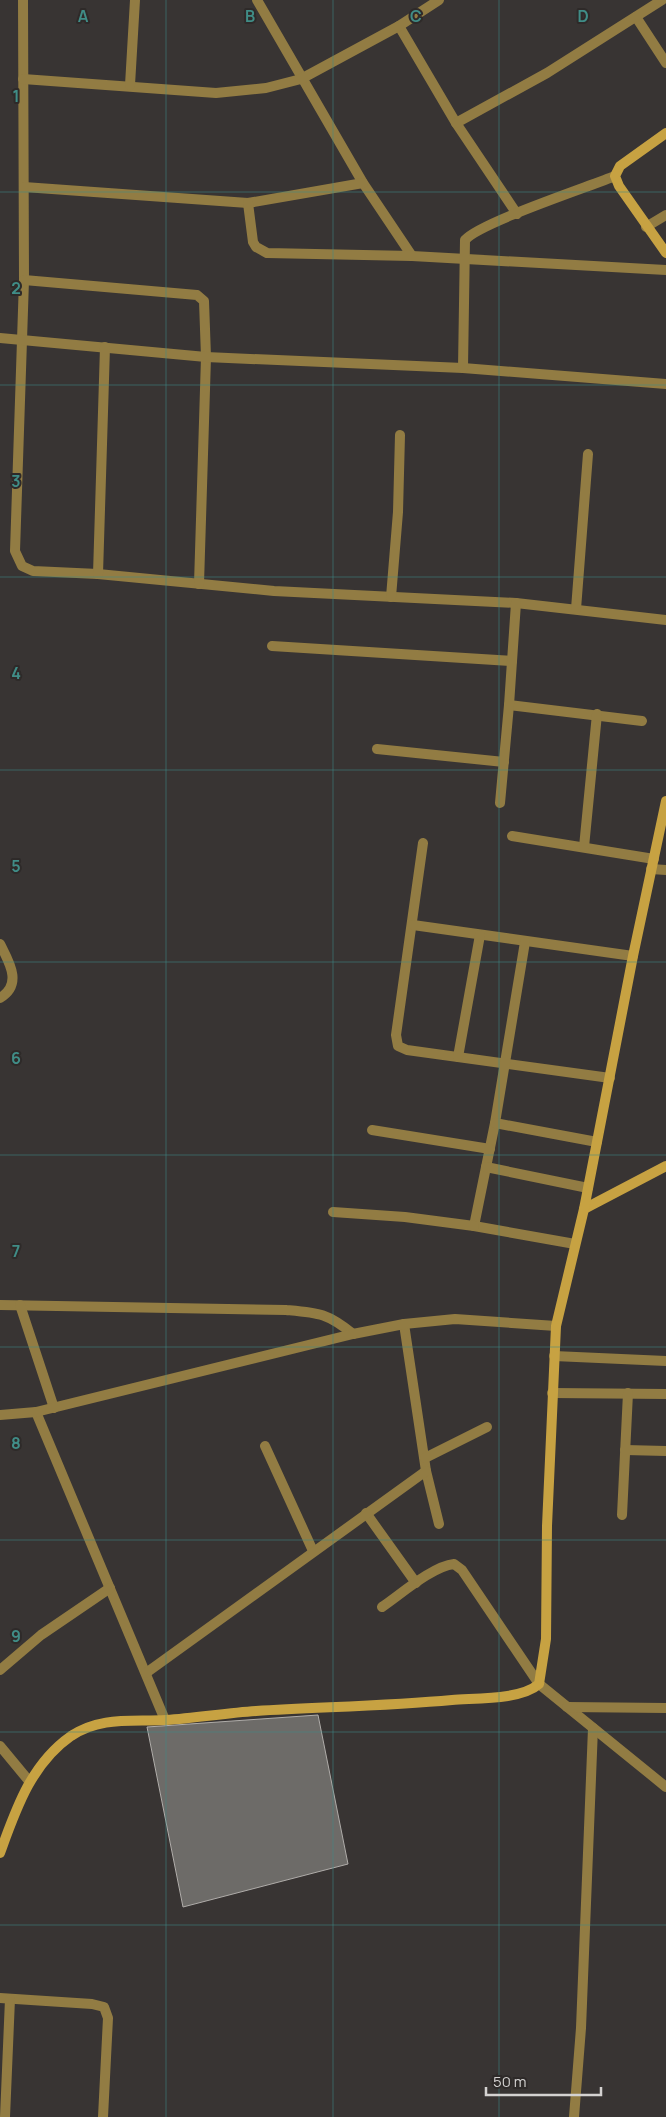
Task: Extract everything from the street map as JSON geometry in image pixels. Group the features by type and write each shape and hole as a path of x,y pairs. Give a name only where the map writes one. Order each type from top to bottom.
{"street":[{"path":"23,0 24,280 16,551 18,561 22,566 34,571 98,574 274,592 516,603 666,620"},
{"path":"130,85 135,0"},
{"path":"257,0 301,79 364,184 412,256"},
{"path":"23,79 130,85 216,93 266,88 301,79 399,26 439,0"},
{"path":"456,123 547,72 662,0"},
{"path":"636,17 666,63"},
{"path":"399,26 456,123 517,214"},
{"path":"462,368 464,245 467,237 517,214 615,176 620,166 666,133"},
{"path":"615,176 619,186 646,227 666,253"},
{"path":"24,187 248,203 364,184"},
{"path":"248,203 253,242 262,252 412,256 666,270"},
{"path":"646,227 666,214"},
{"path":"24,280 197,295 204,301 206,357 199,584"},
{"path":"0,338 106,346 206,357 462,368 666,384"},
{"path":"98,574 106,346"},
{"path":"391,597 397,522 400,435"},
{"path":"576,609 588,454"},
{"path":"500,803 516,603"},
{"path":"272,646 512,662"},
{"path":"509,704 642,721"},
{"path":"584,847 597,714"},
{"path":"377,749 504,762"},
{"path":"0,1854 29,1781 57,1748 83,1729 105,1721 164,1720 255,1711 423,1703 524,1694 539,1684 546,1640 547,1526 556,1326 584,1209 633,956 666,801"},
{"path":"512,836 584,847 652,864 666,870"},
{"path":"423,843 396,1042 398,1046 407,1050 610,1078"},
{"path":"413,925 633,956"},
{"path":"458,1057 480,935"},
{"path":"474,1226 495,1123 526,942"},
{"path":"0,944 13,975 10,990 0,998"},
{"path":"495,1123 597,1142"},
{"path":"372,1130 490,1149"},
{"path":"584,1209 666,1166"},
{"path":"486,1167 588,1188"},
{"path":"333,1212 405,1217 474,1226 575,1244"},
{"path":"0,1305 286,1310 332,1317 353,1334"},
{"path":"20,1305 54,1408"},
{"path":"0,1415 36,1412 54,1408 353,1334 404,1324 455,1319 556,1326"},
{"path":"404,1324 426,1471 439,1524"},
{"path":"554,1356 666,1361"},
{"path":"552,1393 666,1394"},
{"path":"622,1516 628,1393"},
{"path":"36,1412 164,1720"},
{"path":"425,1458 487,1427"},
{"path":"265,1446 313,1551"},
{"path":"625,1450 666,1451"},
{"path":"146,1673 426,1471"},
{"path":"366,1513 416,1583"},
{"path":"382,1607 416,1583 449,1565 457,1566 539,1684 666,1787"},
{"path":"0,1670 42,1635 110,1588"},
{"path":"567,1707 666,1708"},
{"path":"574,2117 581,2028 593,1728"},
{"path":"0,1746 29,1781"},
{"path":"5,2117 5,1998 92,2004 104,2007 108,2018 103,2117"}],"building":[{"path":"318,1715 348,1864 183,1907 147,1727"}]}
